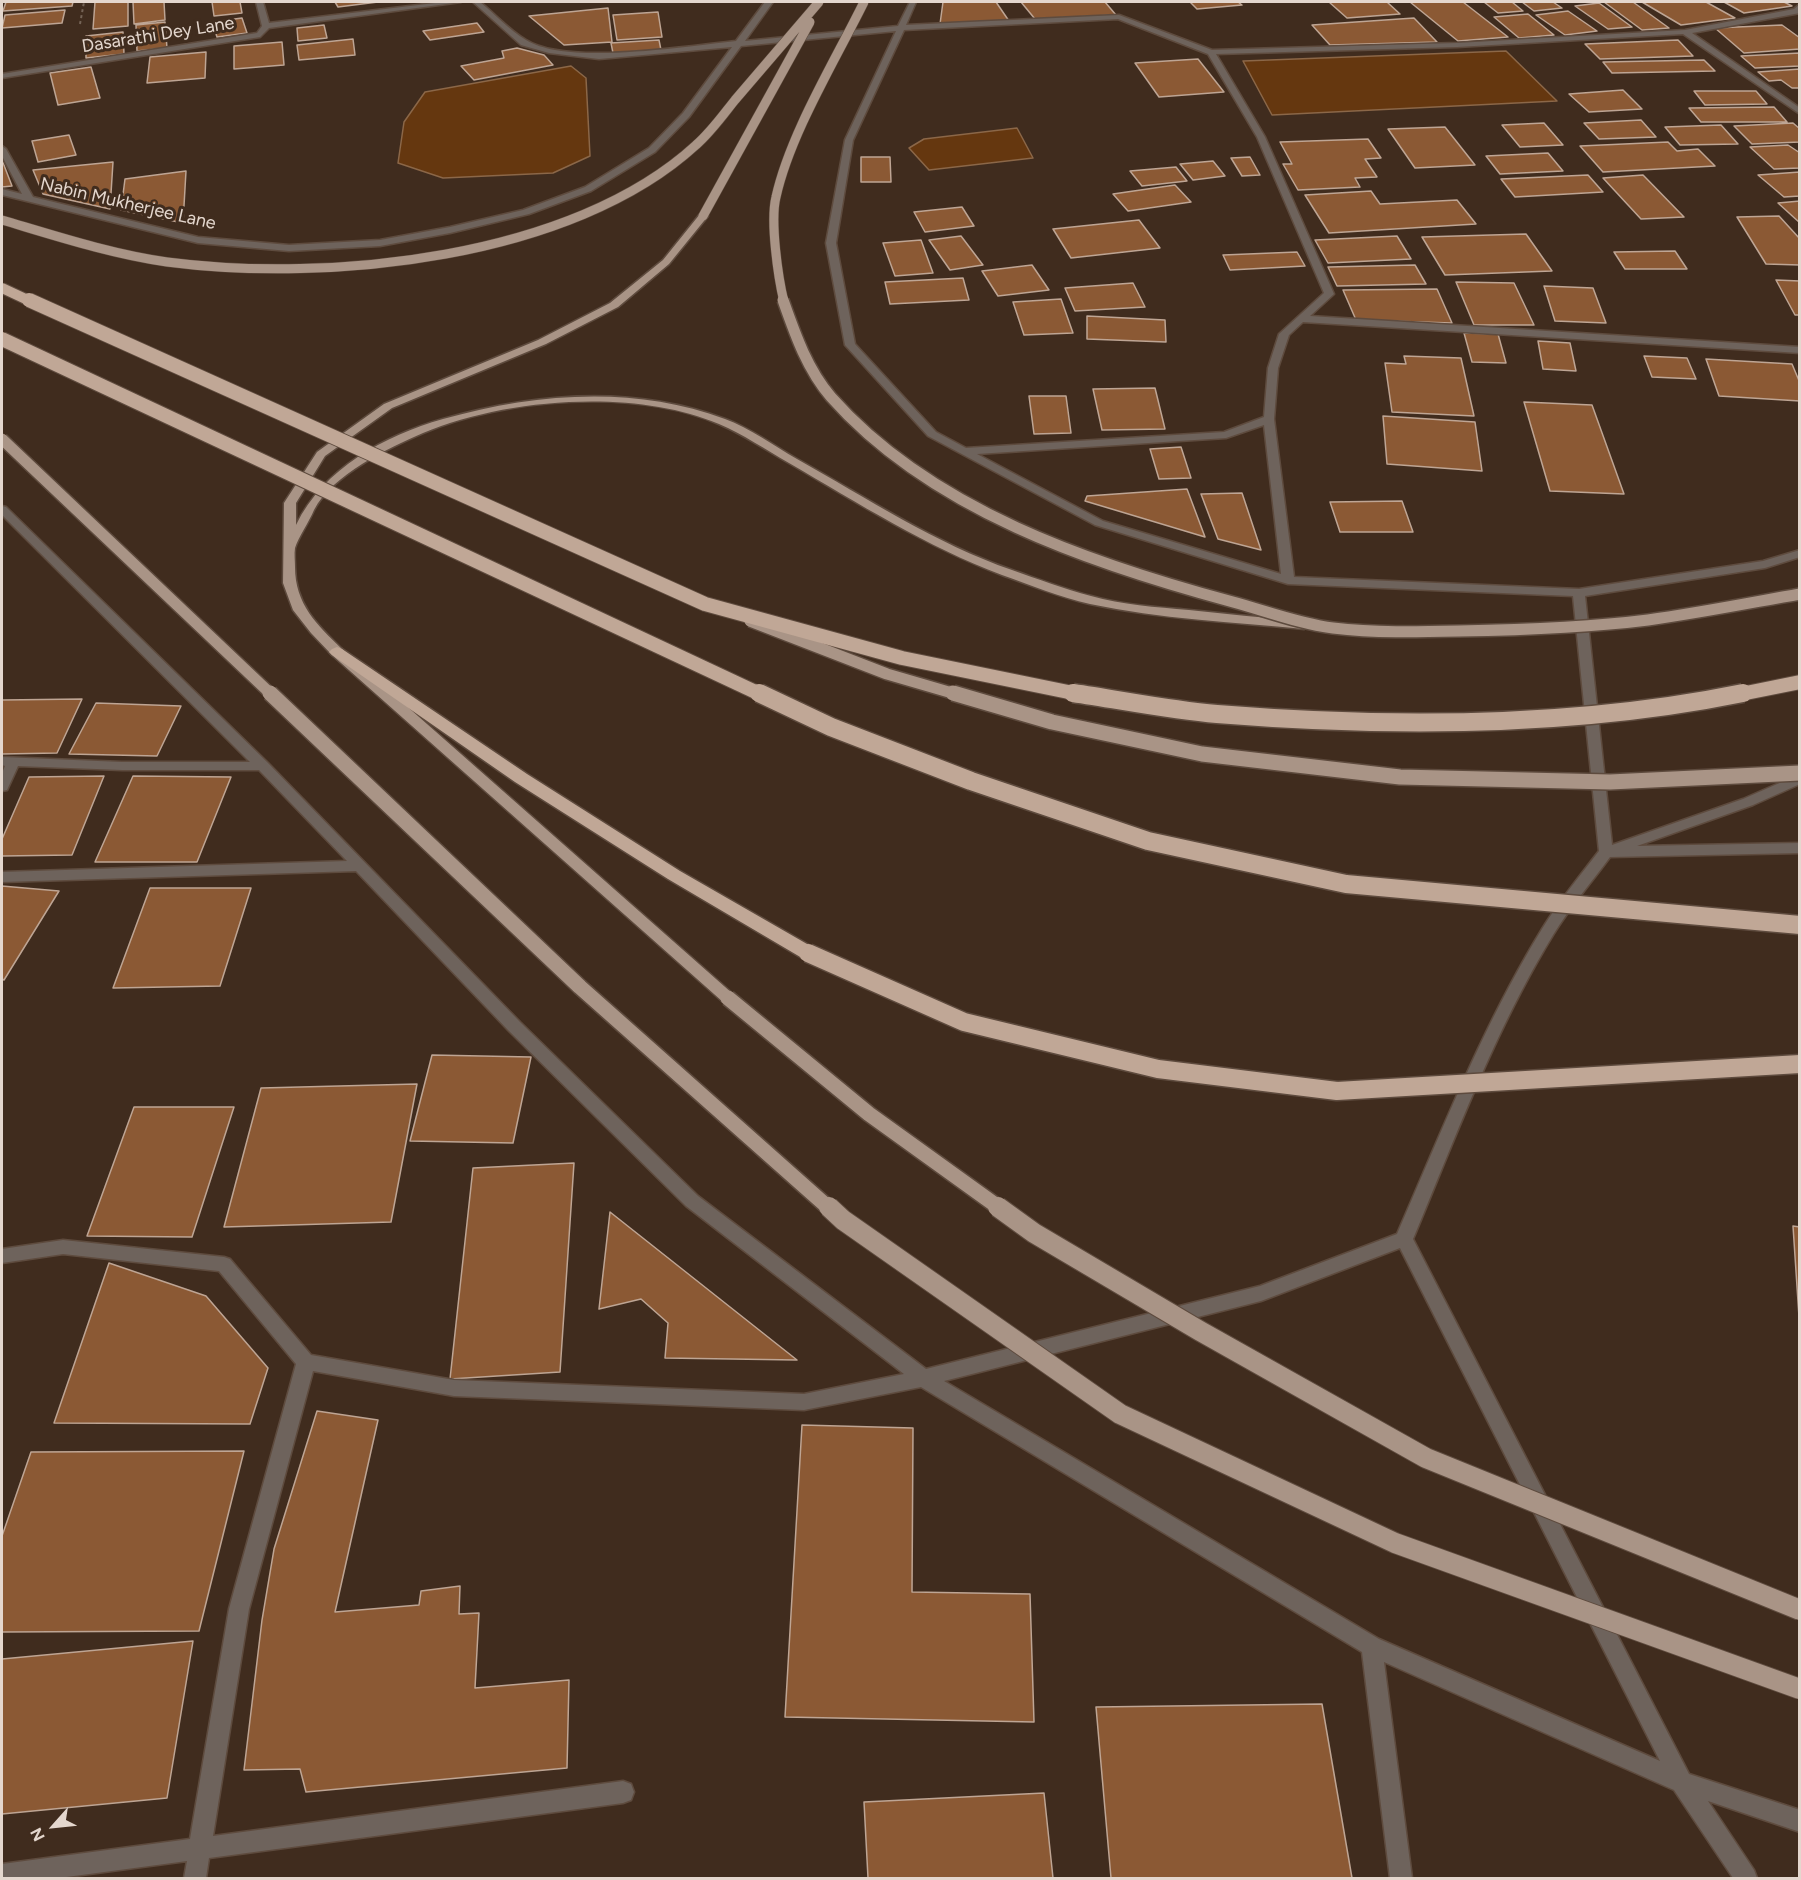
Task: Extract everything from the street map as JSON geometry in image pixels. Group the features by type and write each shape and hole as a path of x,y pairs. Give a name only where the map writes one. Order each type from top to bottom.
{"highway":[{"path":"2,288 705,604 924,663 1057,691 1216,714 1368,721 1484,722 1612,713 1725,697 1800,682"},
{"path":"2,339 831,727 971,781 1148,841 1346,884 1800,925"},
{"path":"337,652 521,778 674,875 808,953 964,1022 1158,1069 1337,1091 1800,1064"}],"main road":[{"path":"820,2 703,216 666,262 614,305 542,342 388,406 321,454 290,503 289,583 297,607 337,652 728,998 869,1114 1034,1233 1200,1331 1426,1458 1800,1610"},
{"path":"2,220 115,251 167,262 233,268 315,269 396,261 507,240 564,223 604,207 644,187 679,162 697,145 820,2"},
{"path":"864,2 793,144 775,199 776,253 783,300 800,349 829,395 869,435 929,479 995,518 1073,551 1158,582 1331,628"},
{"path":"289,557 301,523 310,507 331,484 356,464 387,445 458,417 496,407 537,401 596,399 655,404 691,411 724,422 940,544 1005,572 1090,600 1148,610 1331,628 1398,632 1523,629 1647,620 1800,594"},
{"path":"2,439 580,987 843,1220 1110,1407 1130,1419 1395,1543 1800,1689"},
{"path":"705,604 887,674 1052,722 1202,754 1400,777 1610,782 1800,773"}],"street":[{"path":"259,2 266,26"},
{"name":"Dasarathi Dey Lane","path":"2,76 260,35 266,26 457,2"},
{"path":"476,2 524,43 549,51 599,57 900,28 1119,17 1211,52 1456,45 1686,32 1797,11 1800,6"},
{"name":"Nabin Mukherjee Lane","path":"2,192 198,240 289,248 380,243 450,230 526,212 588,189 652,150 686,115 735,45 770,2"},
{"path":"913,2 849,140 831,243 850,345 932,434 1100,524 1288,580 1579,593 1765,564 1800,553"},
{"path":"1686,32 1800,112"},
{"path":"1211,52 1261,137 1329,294 1284,334 1273,368 1269,419 1288,580"},
{"path":"2,149 29,198"},
{"path":"1301,319 1800,350"},
{"path":"964,451 1226,435 1269,419"},
{"path":"2,509 263,766 514,1026 692,1201 923,1378 1372,1646 1682,1782 1800,1821"},
{"path":"1579,593 1606,852"},
{"path":"2,787 8,761 122,766 263,766"},
{"path":"2,1256 63,1247 224,1264 306,1362 453,1388 804,1402 923,1378 1261,1293 1404,1239 1490,1041 1527,968 1548,932 1606,852 1748,802 1800,778"},
{"path":"1606,852 1800,848"},
{"path":"2,877 360,866"},
{"path":"1404,1239 1682,1782 1746,1878"},
{"path":"195,1878 239,1609 306,1362"},
{"path":"1372,1646 1401,1878"},
{"path":"2,1875 623,1792"}],"shaded area":[{"path":"1506,51 1557,101 1272,115 1243,61"},
{"path":"571,66 586,78 590,156 553,173 443,178 398,163 404,122 425,92"},
{"path":"1017,128 1033,158 929,170 909,148 924,139"}],"building":[{"path":"6,2 73,2 72,6 3,11"},
{"path":"95,2 128,2 128,26 93,29"},
{"path":"133,2 164,2 165,20 134,24"},
{"path":"212,2 240,2 242,13 214,16"},
{"path":"335,2 378,2 338,7"},
{"path":"943,2 996,2 1009,21 940,24"},
{"path":"1021,2 1105,2 1116,15 1035,19"},
{"path":"1190,2 1238,2 1242,5 1197,9"},
{"path":"1329,2 1387,2 1400,14 1347,18"},
{"path":"1410,2 1463,2 1508,37 1458,41"},
{"path":"1484,2 1512,2 1523,11 1498,13"},
{"path":"1522,2 1553,2 1562,8 1534,11"},
{"path":"1604,2 1633,2 1669,28 1642,30"},
{"path":"1642,2 1706,2 1735,18 1681,25"},
{"path":"1724,2 1784,2 1792,6 1744,13"},
{"path":"1599,3 1632,27 1608,29 1575,6"},
{"path":"608,8 612,42 564,45 529,16"},
{"path":"65,10 62,23 2,28 5,15"},
{"path":"1568,11 1597,31 1565,35 1536,15"},
{"path":"658,12 662,37 617,40 613,15"},
{"path":"1528,14 1554,35 1519,38 1494,17"},
{"path":"242,18 247,33 217,37 212,22"},
{"path":"1414,18 1437,42 1330,45 1312,25"},
{"path":"165,22 167,48 137,51 136,25"},
{"path":"477,23 484,32 430,40 423,31"},
{"path":"324,25 327,38 298,41 297,28"},
{"path":"1782,25 1800,38 1800,49 1744,53 1715,28"},
{"path":"123,32 124,54 86,58 86,36"},
{"path":"353,39 355,55 299,60 297,45"},
{"path":"659,40 661,50 613,53 611,43"},
{"path":"1678,40 1693,56 1600,59 1585,44"},
{"path":"282,42 284,65 234,69 234,46"},
{"path":"517,48 544,55 553,65 474,80 461,66 504,58 502,51"},
{"path":"206,52 205,78 147,83 150,57"},
{"path":"1800,53 1800,66 1755,68 1741,56"},
{"path":"1198,59 1224,92 1159,97 1135,63"},
{"path":"1704,60 1715,71 1612,73 1603,62"},
{"path":"91,67 100,98 58,105 50,73"},
{"path":"1800,69 1800,88 1792,88 1781,80 1769,81 1758,72"},
{"path":"1623,90 1642,109 1589,112 1569,94"},
{"path":"1694,91 1756,91 1767,104 1705,105"},
{"path":"1774,107 1787,122 1701,122 1689,108"},
{"path":"1641,120 1656,137 1599,139 1584,123"},
{"path":"1544,123 1563,145 1520,147 1502,125"},
{"path":"1793,123 1800,129 1800,142 1752,144 1734,126"},
{"path":"1721,125 1738,144 1680,145 1665,127"},
{"path":"1445,127 1475,165 1415,168 1388,129"},
{"path":"69,135 76,155 38,162 32,141"},
{"path":"1368,139 1381,158 1365,159 1377,177 1355,178 1360,187 1298,190 1283,164 1292,164 1280,142"},
{"path":"1668,142 1677,151 1698,149 1715,166 1603,172 1580,146"},
{"path":"1788,145 1800,153 1800,168 1774,169 1750,147"},
{"path":"1548,153 1563,171 1500,174 1486,156"},
{"path":"861,157 890,157 891,182 861,182"},
{"path":"1250,157 1260,175 1242,176 1231,158"},
{"path":"2,160 12,186 2,187"},
{"path":"1213,161 1225,176 1193,180 1180,164"},
{"path":"113,162 110,209 43,194 33,170"},
{"path":"1176,167 1187,181 1142,186 1130,171"},
{"path":"186,171 183,223 121,210 125,179"},
{"path":"1800,172 1800,196 1784,197 1758,175"},
{"path":"1588,175 1603,192 1515,197 1501,179"},
{"path":"1643,175 1684,217 1641,219 1603,178"},
{"path":"1175,185 1191,202 1128,211 1113,194"},
{"path":"1371,191 1380,204 1457,200 1476,224 1329,233 1305,195"},
{"path":"1800,201 1800,223 1778,203"},
{"path":"962,207 974,226 925,232 914,212"},
{"path":"1779,216 1800,239 1800,265 1766,264 1737,217"},
{"path":"1139,220 1160,248 1071,258 1053,229"},
{"path":"1526,234 1552,271 1445,275 1422,237"},
{"path":"961,236 983,265 950,270 929,240"},
{"path":"1397,236 1411,259 1328,263 1315,240"},
{"path":"921,240 933,273 895,276 883,243"},
{"path":"1675,251 1687,269 1625,269 1614,252"},
{"path":"1297,252 1305,266 1230,270 1223,255"},
{"path":"1032,265 1049,290 998,296 982,271"},
{"path":"1415,265 1426,284 1337,286 1328,267"},
{"path":"963,278 969,300 890,304 885,282"},
{"path":"1776,280 1800,281 1800,315 1795,315"},
{"path":"1456,282 1514,283 1534,325 1474,325"},
{"path":"1133,283 1145,307 1075,311 1065,288"},
{"path":"1544,286 1593,288 1606,323 1555,321"},
{"path":"1437,289 1452,323 1356,320 1343,290"},
{"path":"1061,299 1073,333 1024,335 1013,302"},
{"path":"1087,316 1165,320 1166,342 1087,339"},
{"path":"1464,333 1498,334 1506,363 1472,362"},
{"path":"1538,341 1570,343 1576,371 1543,369"},
{"path":"1404,356 1461,358 1474,416 1392,412 1385,363 1406,364"},
{"path":"1644,356 1687,358 1696,379 1652,377"},
{"path":"1706,359 1792,364 1800,383 1800,401 1719,396"},
{"path":"1155,388 1165,429 1102,430 1093,389"},
{"path":"1029,396 1066,396 1071,433 1034,434"},
{"path":"1524,402 1592,405 1624,494 1550,491"},
{"path":"1383,416 1475,422 1482,471 1387,464"},
{"path":"1181,447 1191,478 1159,479 1150,449"},
{"path":"1187,489 1205,537 1085,501 1087,496"},
{"path":"1242,493 1261,550 1218,539 1201,494"},
{"path":"1402,501 1413,532 1340,532 1330,502"},
{"path":"82,699 57,753 2,754 2,700"},
{"path":"96,703 181,706 157,756 69,754"},
{"path":"104,776 72,855 2,856 2,839 29,777"},
{"path":"133,776 231,777 197,862 95,862"},
{"path":"2,886 59,891 4,980 2,979"},
{"path":"150,888 251,888 220,986 113,988"},
{"path":"432,1055 531,1057 513,1143 410,1141"},
{"path":"417,1084 391,1222 224,1227 261,1088"},
{"path":"134,1107 234,1107 192,1237 87,1236"},
{"path":"574,1163 560,1372 450,1379 473,1168"},
{"path":"610,1212 797,1360 665,1358 668,1323 641,1299 599,1309"},
{"path":"1793,1226 1800,1227 1800,1332"},
{"path":"109,1263 206,1296 268,1368 250,1424 54,1423"},
{"path":"317,1411 378,1420 335,1612 419,1605 421,1591 460,1586 459,1614 479,1613 475,1688 569,1680 567,1768 306,1792 300,1769 244,1770 262,1620 274,1549"},
{"path":"802,1425 913,1428 912,1592 1030,1594 1034,1722 785,1717"},
{"path":"244,1451 199,1631 2,1632 2,1536 31,1452"},
{"path":"193,1641 167,1798 2,1814 2,1659"},
{"path":"1322,1704 1352,1878 1111,1878 1096,1707"},
{"path":"1044,1793 1053,1878 868,1878 864,1802"}]}
